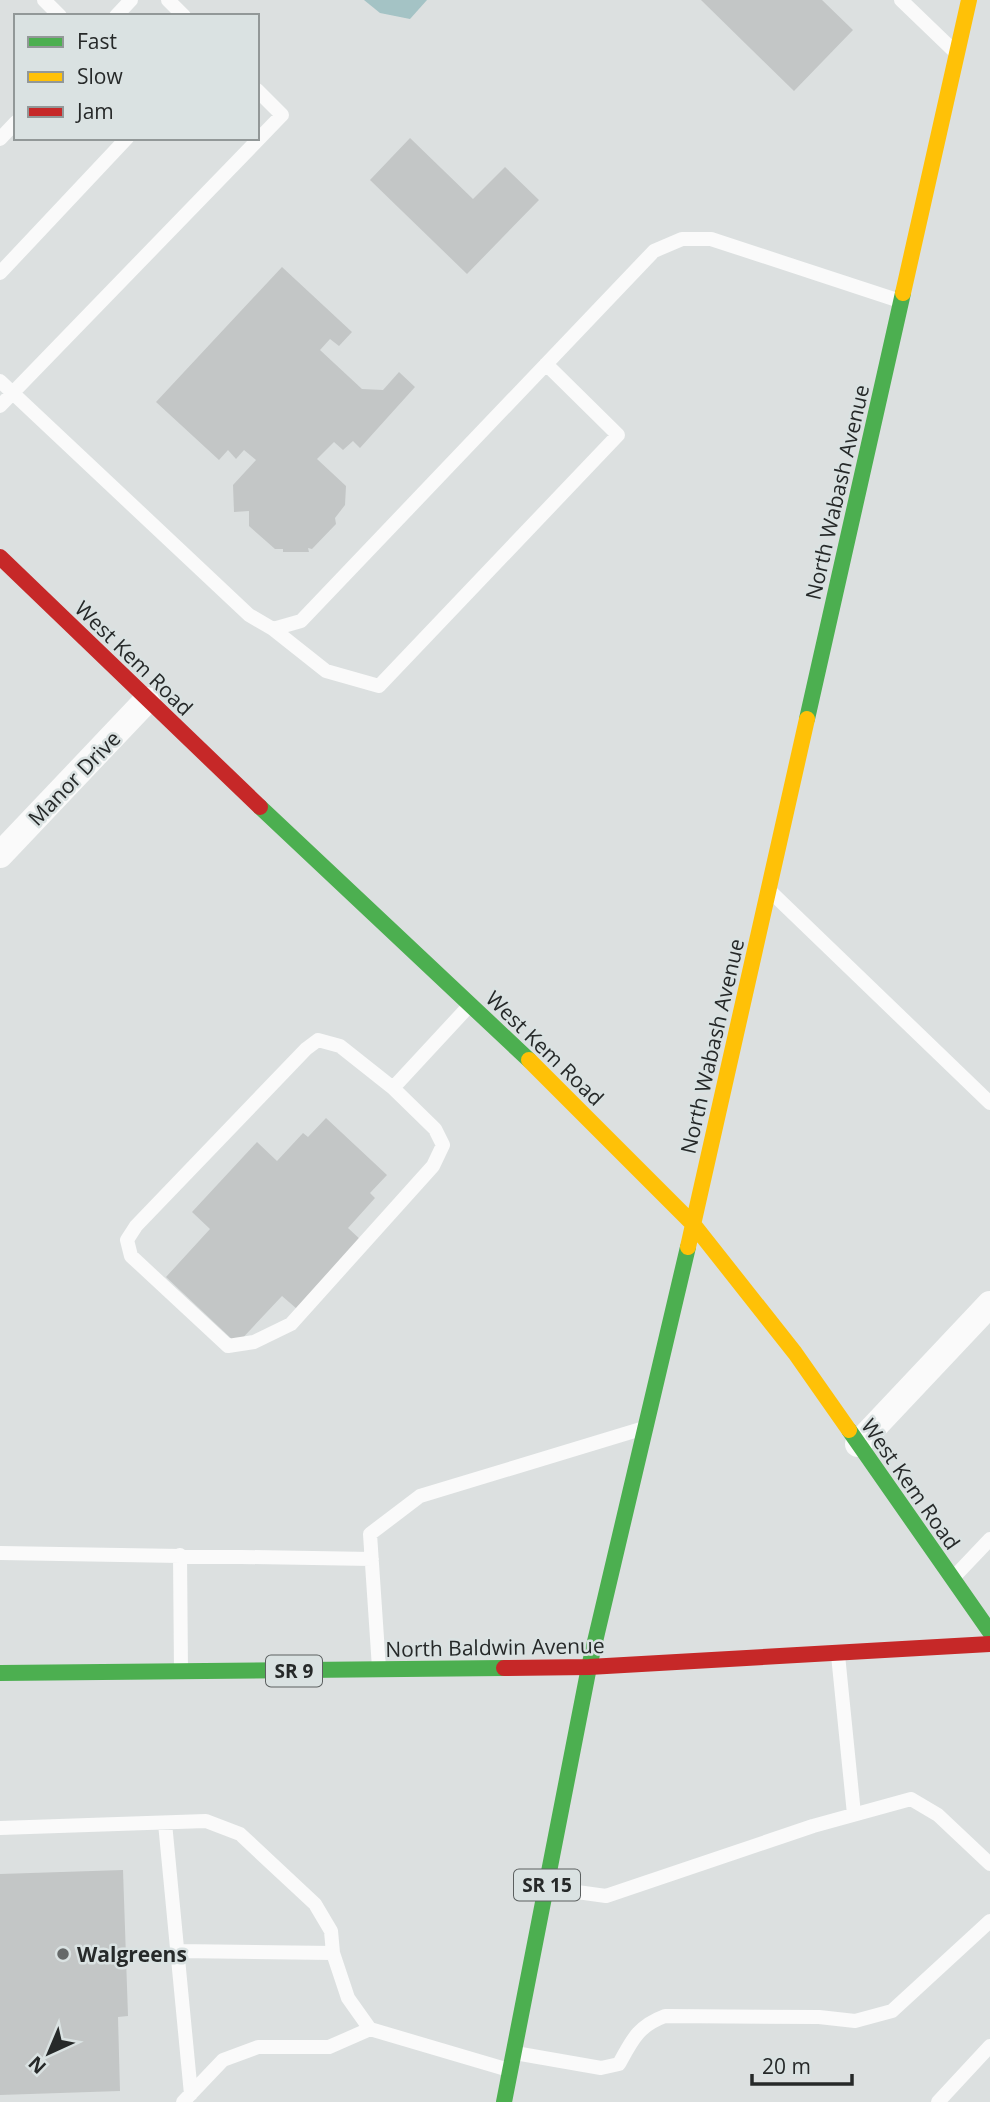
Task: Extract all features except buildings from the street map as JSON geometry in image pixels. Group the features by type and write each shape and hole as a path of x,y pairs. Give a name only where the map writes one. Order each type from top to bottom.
{"main road":[{"name":"North Wabash Avenue","path":"504,2102 589,1667 693,1224 969,0"},
{"name":"West Kem Road","path":"0,557 147,700 565,1094 693,1224 795,1353 990,1632"},
{"name":"North Baldwin Avenue","path":"0,1674 589,1667 990,1644"}],"street":[{"name":"Manor Drive","path":"0,855 147,700"},
{"path":"858,1444 990,1304"}],"lane":[{"path":"44,0 58,14"},
{"path":"118,14 131,0"},
{"path":"168,0 182,14"},
{"path":"901,0 957,54"},
{"path":"259,92 282,115 259,139"},
{"path":"0,139 14,124"},
{"path":"0,273 125,140"},
{"path":"0,406 258,140"},
{"path":"274,629 302,621 654,251 682,239 711,239 901,302"},
{"path":"0,382 249,615 274,629 327,671 379,685 618,435 546,364"},
{"path":"768,889 990,1103"},
{"path":"393,1088 470,1005"},
{"path":"318,1040 341,1046 393,1088 435,1129 443,1145 433,1166 291,1324 254,1342 228,1346 131,1256 127,1240 136,1226 306,1049 318,1040"},
{"path":"379,1670 370,1534 420,1496 645,1428"},
{"path":"952,1579 990,1539"},
{"path":"0,1553 372,1559"},
{"path":"180,1555 181,1672"},
{"path":"838,1653 854,1814"},
{"path":"546,1887 606,1896 800,1830 911,1799 938,1815 990,1864"},
{"path":"0,1828 206,1821 240,1834 315,1903 331,1931 333,1953 348,1998 370,2029 510,2071"},
{"path":"165,1823 187,2098"},
{"path":"514,2052 601,2068 619,2064 629,2044 647,2022 665,2017 819,2017 855,2021 892,2011 990,1921"},
{"path":"177,1951 333,1953"},
{"path":"187,2098 223,2060 258,2047 329,2047 370,2029"},
{"path":"938,2102 990,2046"}],"water":[{"path":"364,0 427,0 410,19 380,13"}],"traffic: fast":[{"path":"807,719 903,293"},
{"path":"260,807 529,1060"},
{"path":"589,1667 688,1247"},
{"path":"849,1430 990,1632"},
{"path":"504,2102 589,1667"},
{"path":"0,1673 504,1668"}],"traffic: slow":[{"path":"903,293 969,0"},
{"path":"688,1247 807,719"},
{"path":"529,1060 693,1224 795,1353 849,1430"}],"traffic: jam":[{"path":"0,557 260,807"},
{"path":"504,1668 589,1667 990,1644"}],"place":[{"name":"Walgreens","path":"63,1954"}]}
